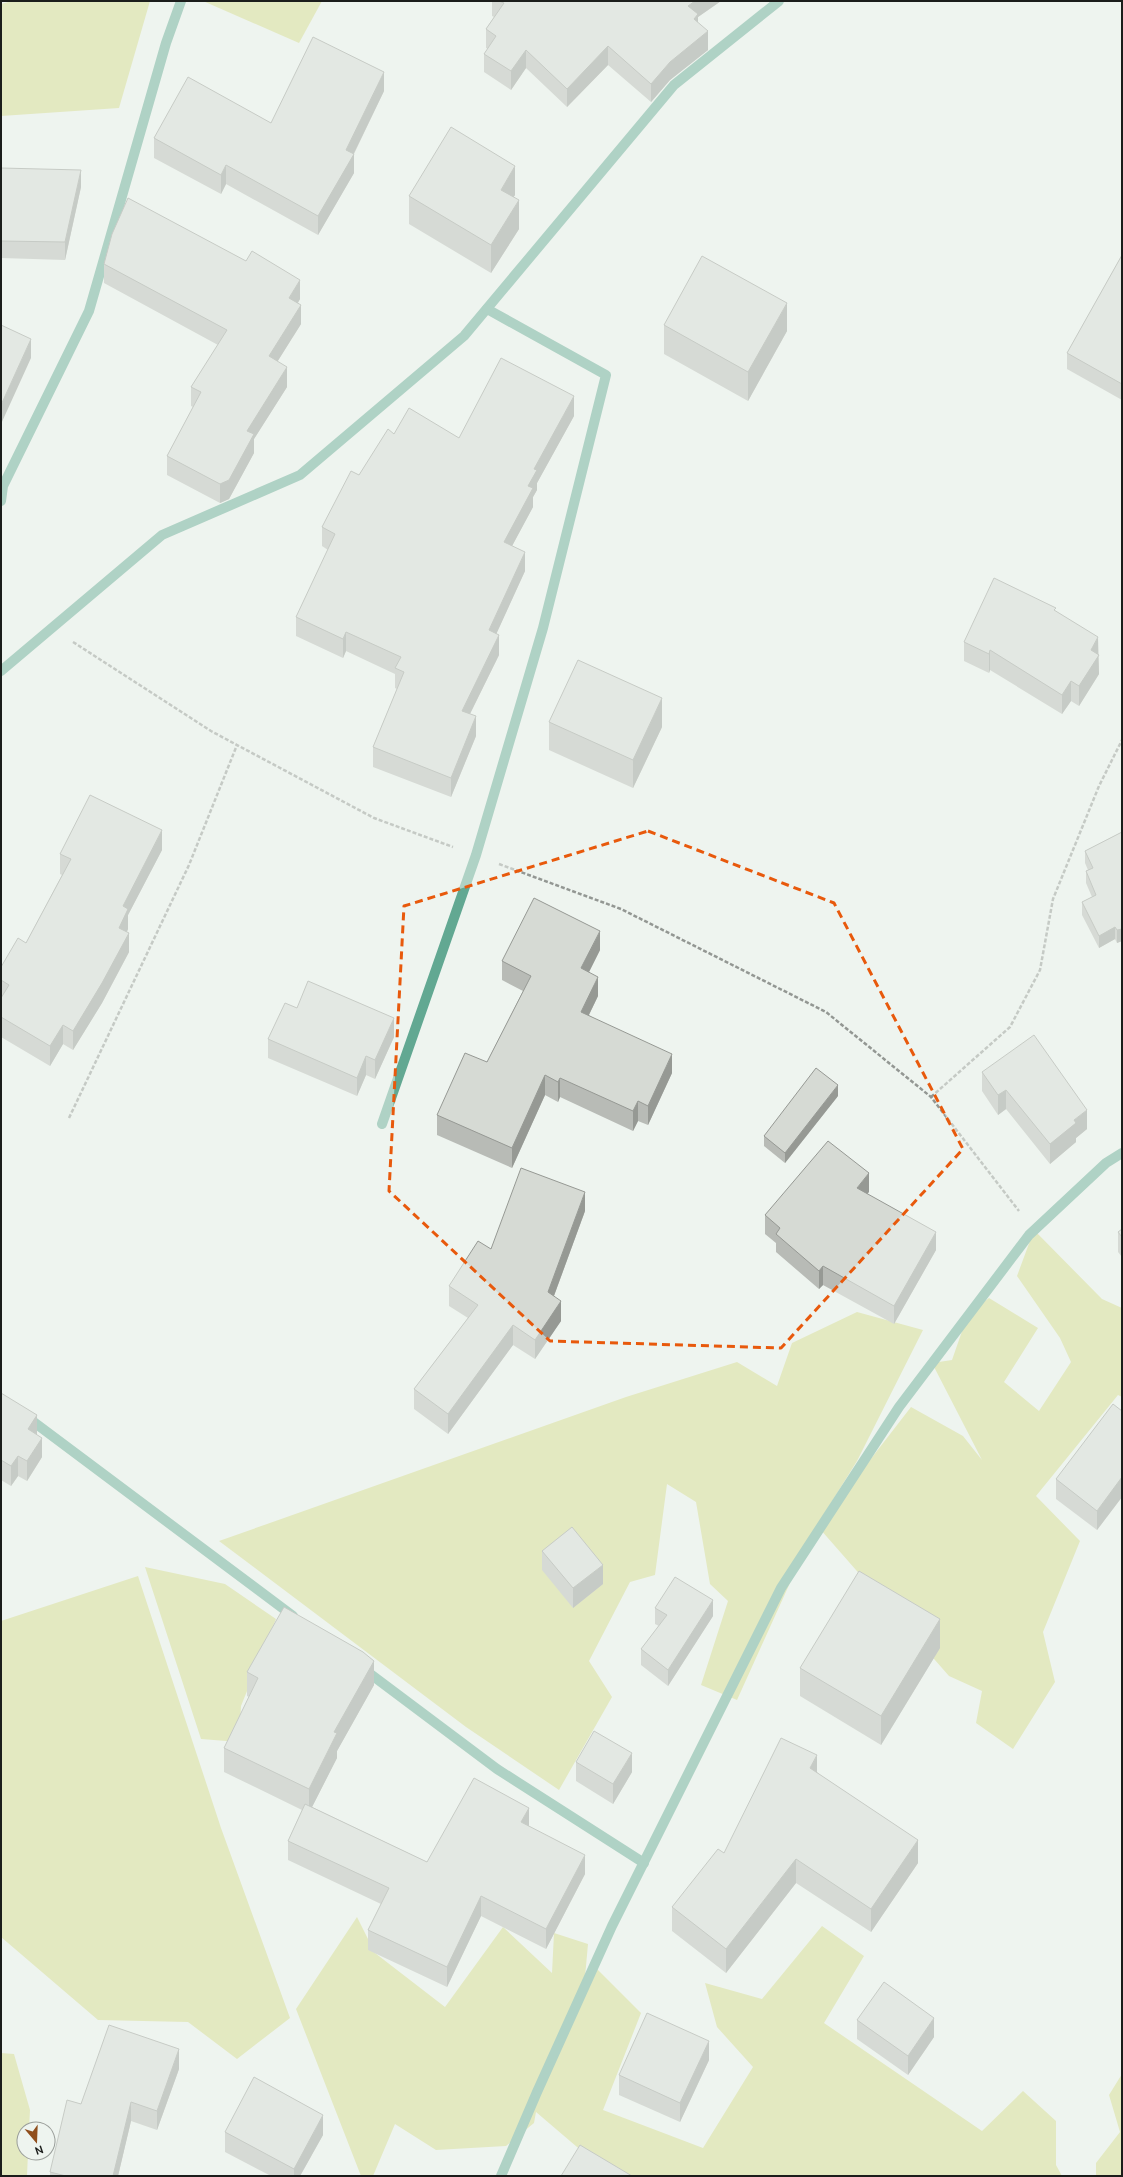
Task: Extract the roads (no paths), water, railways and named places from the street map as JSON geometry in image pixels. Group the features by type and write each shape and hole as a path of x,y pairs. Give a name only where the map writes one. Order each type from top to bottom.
{"street":[{"path":"1,500 3,486 89,311 166,43 181,1"},
{"path":"1,671 162,535 300,475 464,336 674,85 779,1"},
{"path":"382,1124 476,855 543,628 606,375 487,309"},
{"path":"501,2176 603,1946 781,1588 899,1407 1034,1230 1106,1163 1122,1153"},
{"path":"20,1412 300,1621"},
{"path":"357,1664 497,1769 644,1863"}]}
